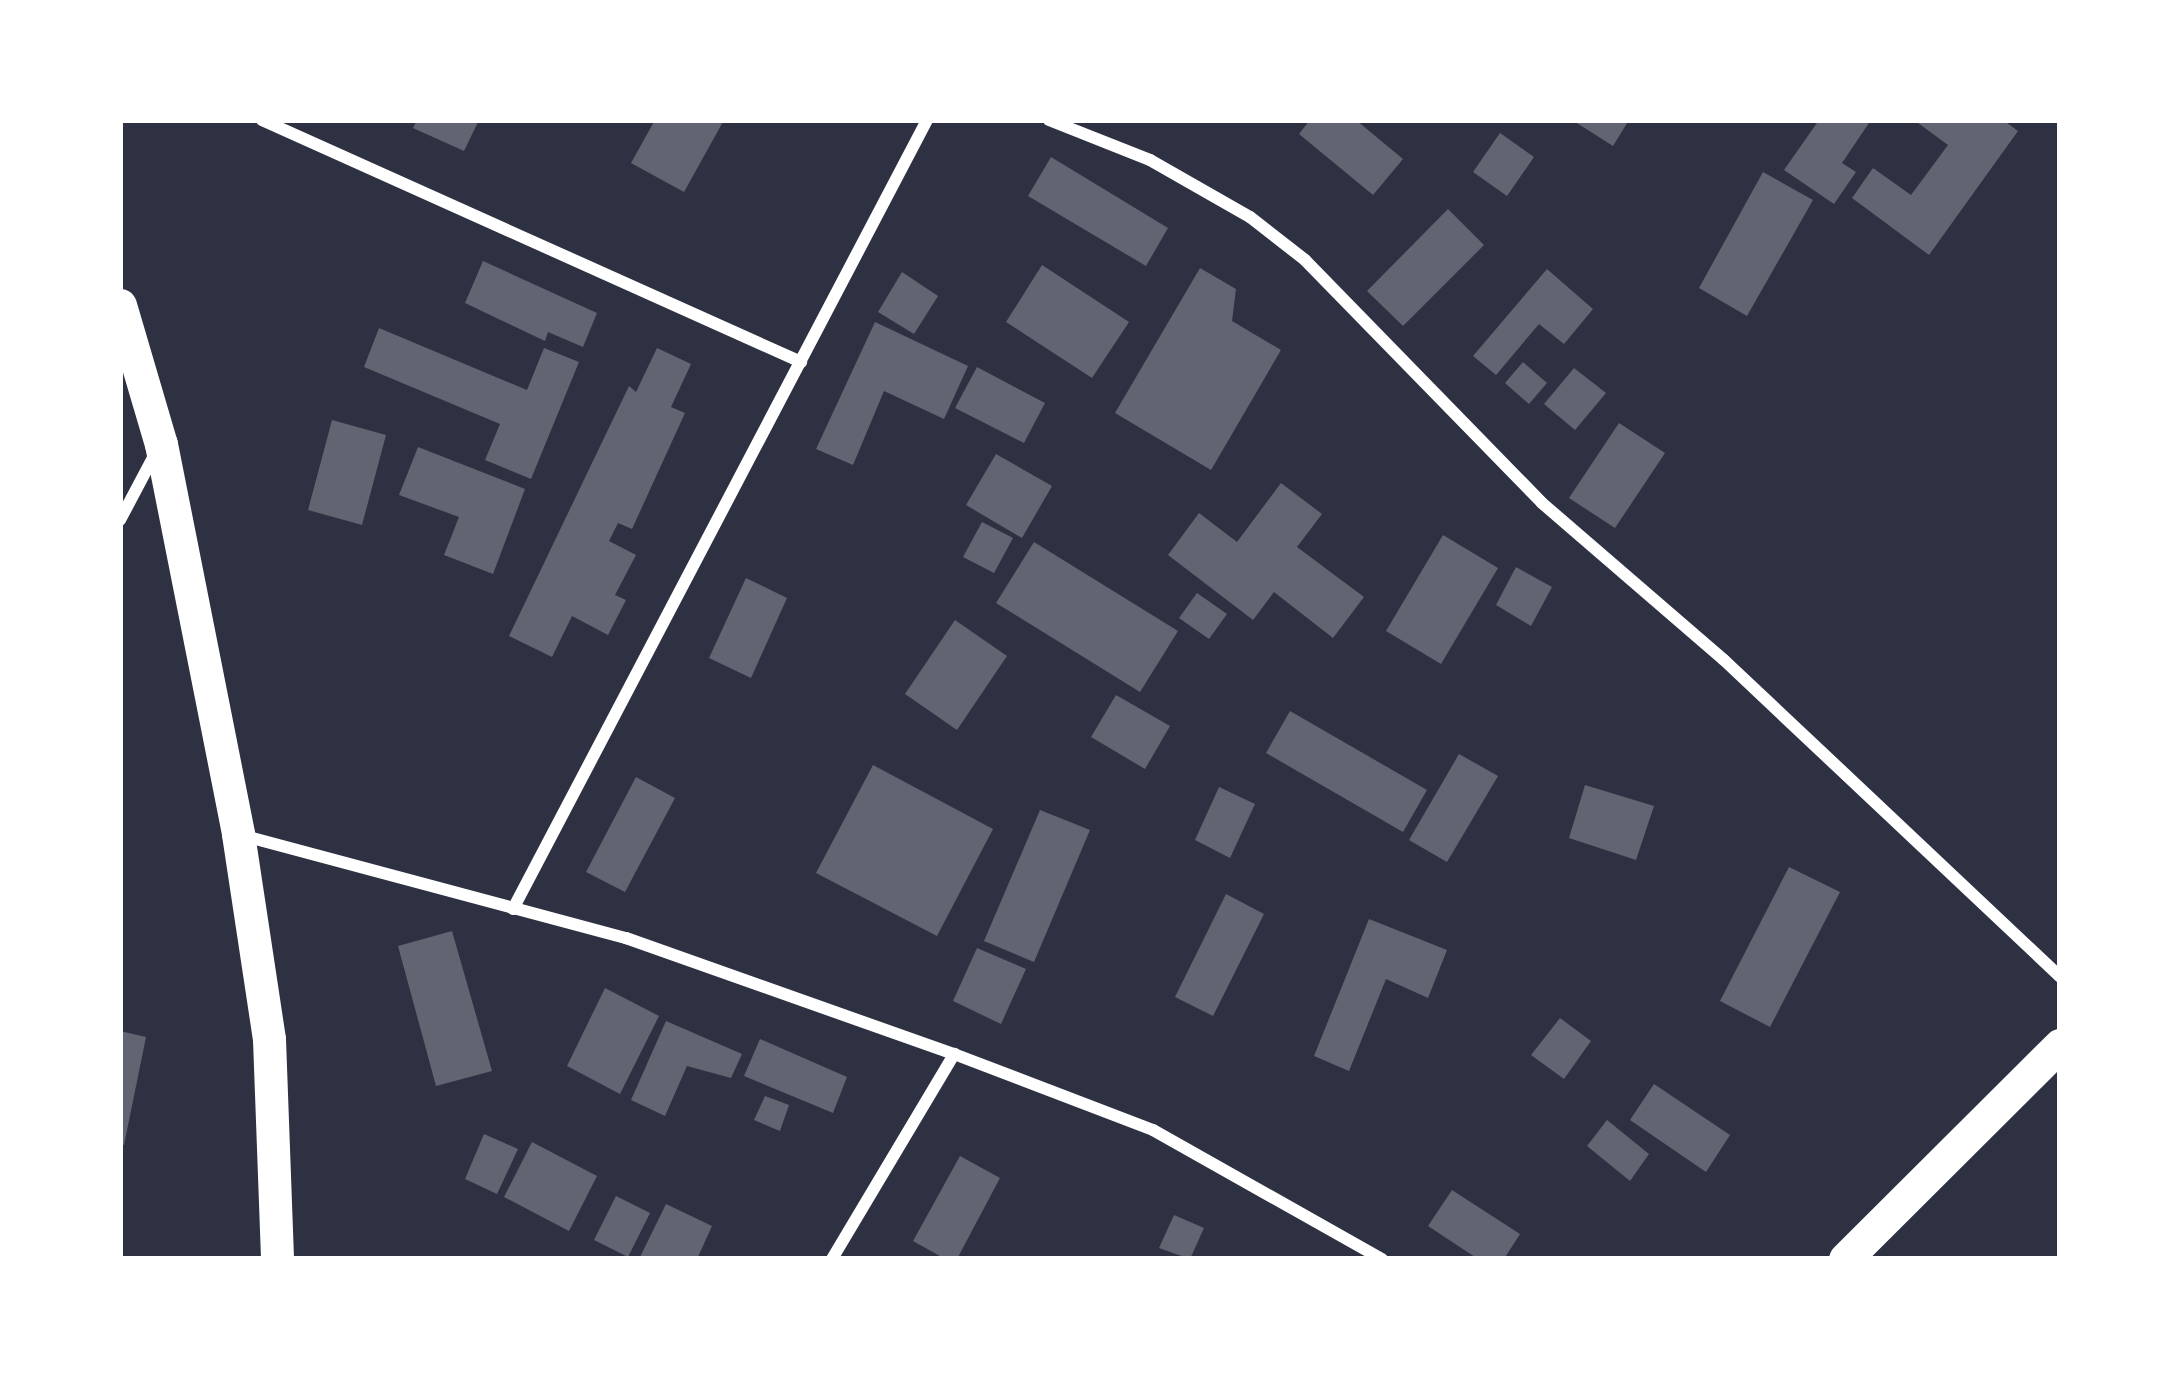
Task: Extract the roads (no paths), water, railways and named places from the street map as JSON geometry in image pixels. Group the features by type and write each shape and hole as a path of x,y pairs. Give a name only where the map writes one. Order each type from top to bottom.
{"highway":[{"path":"120,304 160,445 238,834 269,1039 277,1259"},
{"path":"1855,1256 2060,1045"}],"street":[{"path":"262,120 801,362"},
{"path":"513,910 926,120"},
{"path":"1049,120 1150,160 1250,218 1305,260 1542,503 1724,660 2060,977"},
{"path":"120,520 124,504 160,445"},
{"path":"238,834 626,938 954,1054 1153,1130 1382,1259"},
{"path":"832,1259 954,1054"}]}
